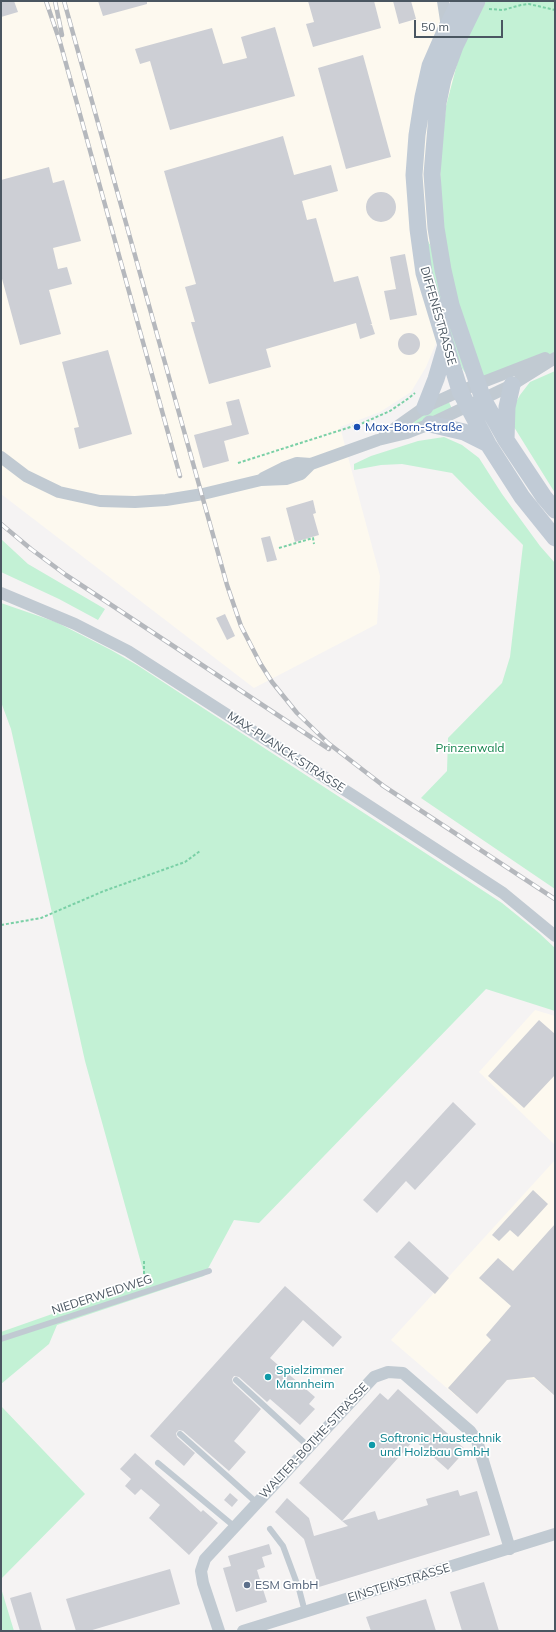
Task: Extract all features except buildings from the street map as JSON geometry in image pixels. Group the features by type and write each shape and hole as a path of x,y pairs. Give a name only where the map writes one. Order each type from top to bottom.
{"main road":[{"name":"DIFFENÉSTRASSE","path":"460,1 430,66 417,135 414,175 418,229 424,274 460,391 488,444 522,497 555,538"},
{"name":"DIFFENÉSTRASSE","path":"480,5 455,46 443,79 435,123 432,174 436,228 451,305 480,392 506,440 544,497 555,510"},
{"path":"425,406 436,379 446,345"},
{"path":"506,440 507,407 512,385"},
{"path":"430,424 464,432 488,444"}],"street":[{"path":"443,1 447,27"},
{"path":"1,457 26,476 59,492 100,501 135,502 166,500 210,492 261,480 283,468 297,463 311,464 378,440 407,433 430,424 468,407 480,392 555,356"},
{"path":"378,440 425,406 460,391 480,392 512,385 555,356"},
{"name":"MAX-PLANCK-STRASSE","path":"1,593 75,624 128,651 503,893 555,936"},
{"name":"WALTER-BOTHE-STRASSE","path":"219,1631 203,1583 201,1571 205,1559 374,1377 388,1372 403,1373 470,1431 477,1441 510,1549"},
{"name":"EINSTEINSTRASSE","path":"243,1631 555,1534"}],"lane":[{"name":"NIEDERWEIDWEG","path":"1,1339 209,1271"},
{"path":"236,1380 309,1447"},
{"path":"180,1434 257,1503"},
{"path":"158,1463 235,1527"},
{"path":"270,1529 283,1546 299,1589 305,1612"}],"path":[{"path":"480,5 503,10 529,4 555,10"},
{"path":"238,463 363,423 390,412 409,398 419,387"},
{"path":"279,548 313,538 314,544"},
{"path":"1,925 40,918 104,891 185,862 200,851"},
{"path":"144,1261 144,1292"}],"shaded area":[{"path":"1,1 489,1 454,301 426,367 411,392 380,412 340,427 380,576 377,624 254,688 1,494"},
{"path":"535,1010 555,1016 555,1145 479,1072"},
{"path":"555,1160 555,1396 535,1379 507,1380 477,1414 391,1340"}],"green space":[{"path":"486,1 555,1 555,355 478,385 443,270 440,165 446,106 461,49"},
{"path":"426,240 433,250 466,374 462,368 435,291"},
{"path":"555,371 555,493 514,427 515,404 520,395 530,382"},
{"path":"449,402 452,409 415,425 413,423 426,413"},
{"name":"Prinzenwald","path":"444,437 462,445 479,458 502,494 540,546 555,563 555,889 421,798 447,771 448,738 502,683 510,657 523,545 452,473 402,464 381,465 354,470 354,464 371,456 418,441"},
{"path":"1,539 28,564 105,609 98,620 59,599 1,572"},
{"path":"1,603 56,622 137,665 502,903 555,948 555,1011 486,989 259,1223 234,1220 204,1276 57,1325 49,1344 1,1384 1,1332 146,1281 85,1061 11,729 1,702"},
{"path":"1,1406 85,1494 1,1579"},
{"path":"1,1588 14,1631 1,1631"}],"railway":[{"path":"46,1 60,42 180,476"},
{"path":"55,1 62,35"},
{"path":"64,1 227,585 241,626 260,663 272,682 297,713 328,743 385,787"},
{"path":"1,524 66,575 329,749"},
{"path":"382,785 555,899"}],"place":[{"name":"Max-Born-Straße","path":"357,427"},
{"name":"Spielzimmer Mannheim","path":"268,1377"},
{"name":"Softronic Haustechnik und Holzbau GmbH","path":"372,1445"},
{"name":"ESM GmbH","path":"247,1585"}]}
